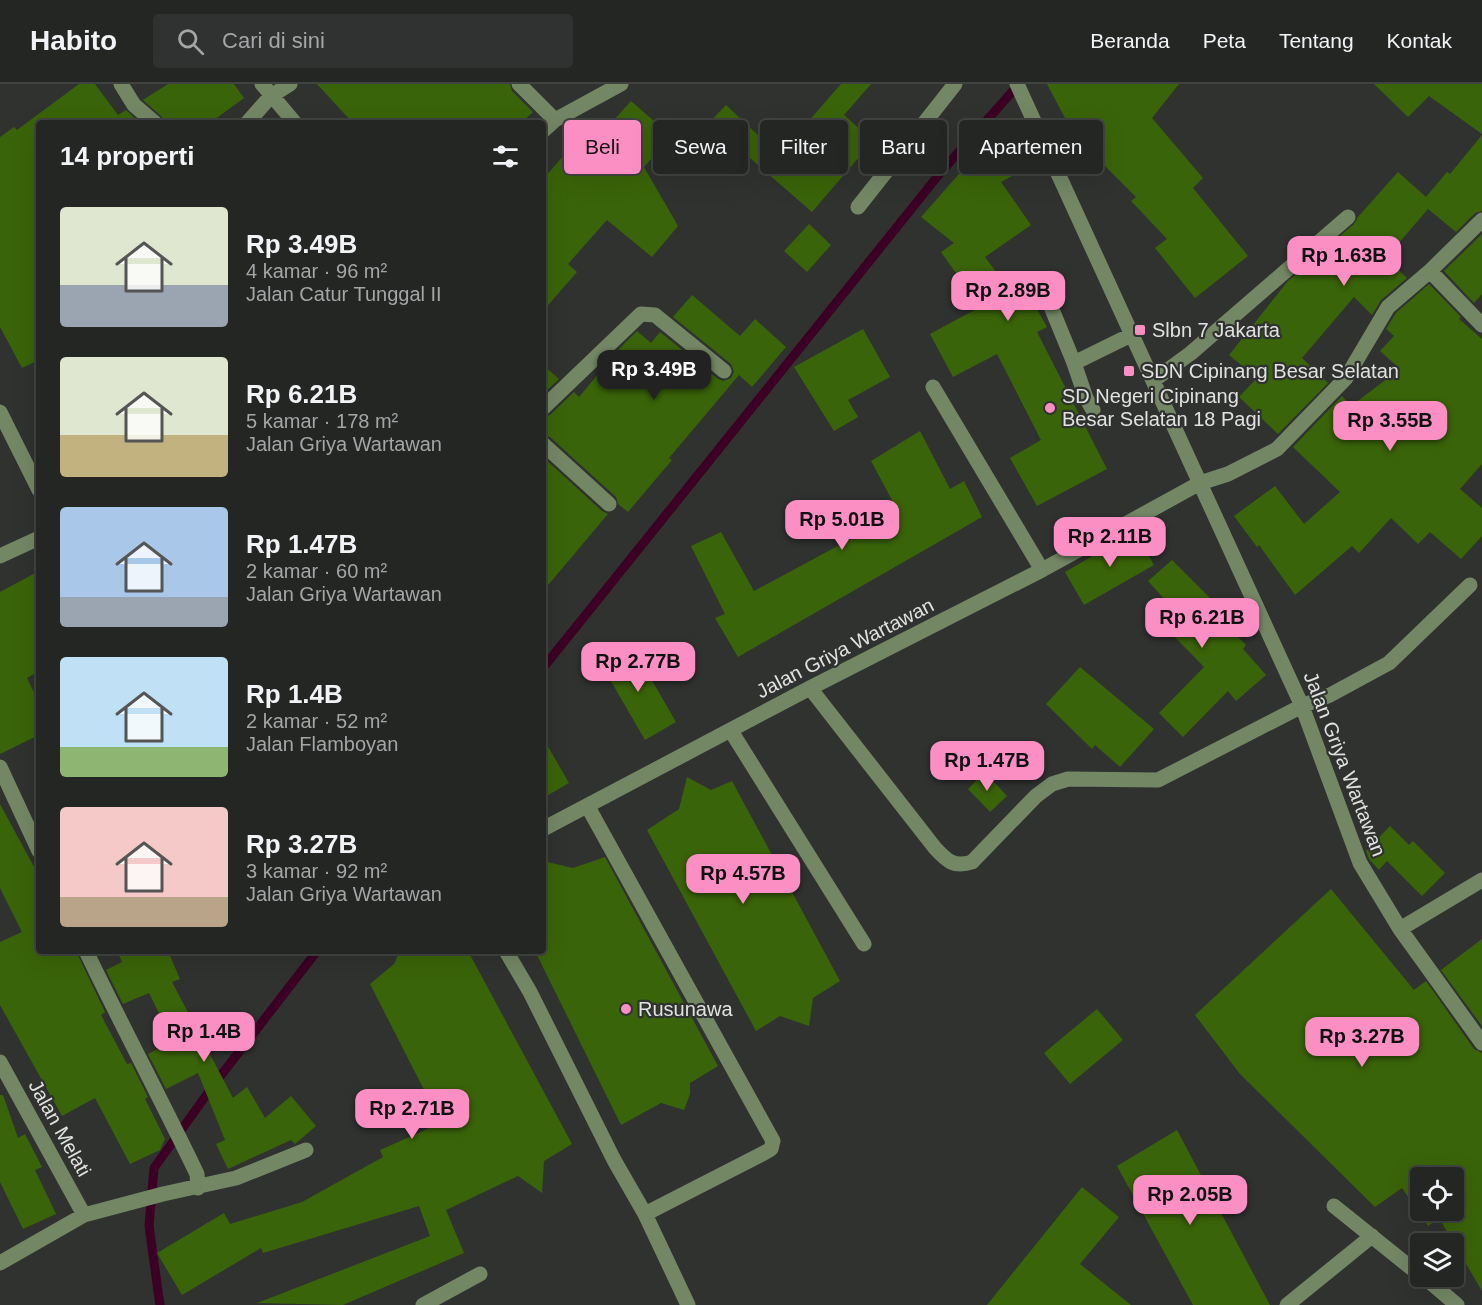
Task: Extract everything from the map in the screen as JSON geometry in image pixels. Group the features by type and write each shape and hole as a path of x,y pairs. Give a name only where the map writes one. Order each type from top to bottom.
{"street":[{"path":"121,84 134,105 152,120"},
{"path":"249,120 266,90 290,84"},
{"path":"519,84 555,120"},
{"path":"546,128 555,120 621,84"},
{"path":"858,207 955,84"},
{"name":"Jalan Griya Wartawan","path":"1017,84 1302,706 1360,863 1401,928 1482,1043"},
{"path":"266,90 292,120"},
{"path":"1154,380 1191,353 1348,217"},
{"path":"1200,483 1228,474 1278,449 1346,378 1388,307 1430,271 1482,220"},
{"path":"1430,271 1482,325"},
{"path":"1047,297 1086,398 1093,410"},
{"path":"546,405 641,314 655,315 724,372"},
{"path":"1074,363 1133,334"},
{"path":"933,387 1042,570"},
{"path":"0,412 36,484"},
{"path":"546,447 609,504"},
{"name":"Jalan Griya Wartawan","path":"546,828 810,688 1042,570 1200,483"},
{"path":"0,556 36,539"},
{"path":"810,688 935,848 947,861 960,866 972,862 1036,796 1052,784 1068,779 1158,780 1302,706 1330,695 1389,663 1470,585"},
{"path":"731,731 864,944"},
{"path":"0,767 36,845"},
{"path":"588,807 773,1141 771,1149 764,1153 645,1214"},
{"path":"1401,928 1482,880"},
{"path":"87,954 136,1054 161,1098 197,1181"},
{"path":"508,954 530,992 614,1160 645,1214 688,1305"},
{"name":"Jalan Melati","path":"0,1062 84,1215"},
{"path":"0,1263 84,1215 163,1194 197,1181 237,1178 306,1150"},
{"path":"1334,1206 1410,1266"},
{"path":"1287,1305 1372,1236"},
{"path":"423,1305 480,1274"},
{"path":"1435,1287 1457,1305"}],"building":[{"path":"79,84 95,84 118,115 126,110 137,120 36,120 36,361 22,368 0,327 0,137 14,127 17,130"},
{"path":"168,84 234,84 244,98 214,120 163,120 143,100"},
{"path":"317,84 510,84 512,91 533,112 524,120 350,120"},
{"path":"841,84 871,84 844,115 860,129 860,156 848,170 848,120 810,120"},
{"path":"1047,84 1179,84 1152,118 1203,178 1193,188 1248,256 1195,298 1155,248 1167,239 1131,201 1136,197 1103,166 1103,120 1066,120"},
{"path":"1374,84 1482,84 1482,134 1429,96 1408,117"},
{"path":"631,101 653,120 653,157 644,167 678,226 652,257 607,220 568,264 577,272 546,308 546,176 564,155 564,174 641,174 641,120 614,120"},
{"path":"726,105 742,120 711,120"},
{"path":"748,126 760,137 760,167 750,158 748,160"},
{"path":"1482,135 1482,211 1475,213 1456,232 1428,209 1386,258 1407,278 1381,300 1372,315 1354,297 1302,358 1328,383 1278,434 1239,397 1257,378 1229,355 1288,281 1354,224 1398,172 1426,197 1447,172 1450,174"},
{"path":"768,174 845,174 812,212"},
{"name":"SD Negeri Cipinang Besar Selatan 18 Pagi","path":"959,174 1016,174 1001,182 1031,225 985,257 1010,291 1023,284 1047,327 1037,332 1107,469 1037,506 1010,458 1041,440 997,354 953,377 930,334 980,307 941,252 954,243 921,217"},
{"path":"809,224 831,245 807,272 784,251"},
{"path":"1482,234 1482,294 1474,303 1444,271"},
{"path":"1429,284 1461,317 1459,319 1482,339 1482,464 1460,489 1482,508 1482,536 1461,559 1430,532 1418,544 1391,518 1359,553 1352,546 1295,595 1259,545 1257,547 1234,516 1275,486 1304,524 1340,492 1293,447 1342,396 1351,406 1400,369 1380,351 1394,336 1386,329 1396,313"},
{"path":"692,295 740,336 755,319 786,347 752,387 739,375 669,458 672,460 628,512 618,504 616,497 546,435 546,416 574,392 579,397 637,331 651,343 660,332 718,379 723,381 731,378 734,372 731,364 673,317"},
{"path":"863,329 890,377 848,400 858,417 834,431 794,367"},
{"path":"546,368 559,379 546,391"},
{"path":"920,431 950,489 964,481 982,517 738,657 715,618 725,614 691,546 721,532 754,591 899,513 871,461"},
{"path":"546,460 608,514 546,587"},
{"path":"1135,531 1154,565 1084,605 1065,572"},
{"path":"1172,560 1226,614 1221,620 1246,645 1243,649 1266,675 1236,701 1228,691 1183,737 1159,713 1204,667 1154,616 1168,603 1148,581"},
{"path":"36,573 36,673 27,678 36,697 36,736 0,754 0,592"},
{"path":"632,646 676,722 645,740 601,664"},
{"path":"1080,667 1154,729 1120,767 1095,745 1092,749 1046,704"},
{"path":"546,743 569,783 546,796"},
{"path":"985,772 1007,796 990,812 968,789"},
{"name":"Rusunawa","path":"687,777 711,790 732,781 840,981 813,998 809,1026 780,1016 756,1031 647,830 679,809"},
{"path":"0,804 36,870 36,954 77,954 105,1012 101,1015 127,1064 131,1063 148,1097 145,1099 165,1139 160,1150 130,1164 95,1098 62,1116 0,1005 0,942 22,932 0,888"},
{"path":"1390,826 1409,845 1413,841 1445,873 1422,896 1387,861 1379,870 1369,859 1366,851"},
{"name":"Rusunawa","path":"605,857 718,1066 690,1083 690,1094 684,1110 661,1103 621,1125 536,954 546,954 546,862 573,868"},
{"path":"1331,889 1414,990 1426,981 1474,1049 1482,1053 1482,1291 1464,1260 1464,1233 1448,1233 1441,1221 1464,1221 1464,1167 1410,1167 1410,1200 1402,1188 1375,1207 1240,1074 1195,1015"},
{"path":"1482,939 1482,1026 1441,970"},
{"path":"118,954 169,954 180,979 172,982 233,1098 247,1087 265,1118 291,1096 316,1126 295,1144 291,1140 228,1169 216,1144 225,1140 198,1073 166,1089 148,1054 173,1041 149,993 123,1004 106,970 122,962"},
{"path":"399,954 470,954 572,1144 544,1161 542,1193 518,1176 446,1210 464,1253 343,1305 257,1303 430,1236 419,1206 263,1253 261,1248 182,1295 157,1253 224,1213 230,1224 302,1202 383,1157 380,1150 441,1123 370,984 394,964"},
{"path":"1097,1009 1123,1040 1070,1084 1044,1053"},
{"path":"0,1095 3,1095 18,1138 25,1134 42,1167 35,1170 56,1214 23,1229 0,1182"},
{"path":"1177,1130 1270,1305 1193,1305 1117,1166"},
{"path":"1082,1187 1119,1217 1080,1264 1131,1305 987,1305"},
{"path":"1425,1221 1435,1221 1428,1226"}],"waterway":[{"path":"546,664 941,172 1019,84"},
{"path":"160,1305 149,1226 154,1168 215,1083 315,954"}],"place":[{"name":"Slbn 7 Jakarta","path":"1140,330"},
{"name":"SDN Cipinang Besar Selatan","path":"1129,371"},
{"name":"SD Negeri Cipinang Besar Selatan 18 Pagi","path":"1050,408"},
{"name":"Rusunawa","path":"626,1009"}]}
